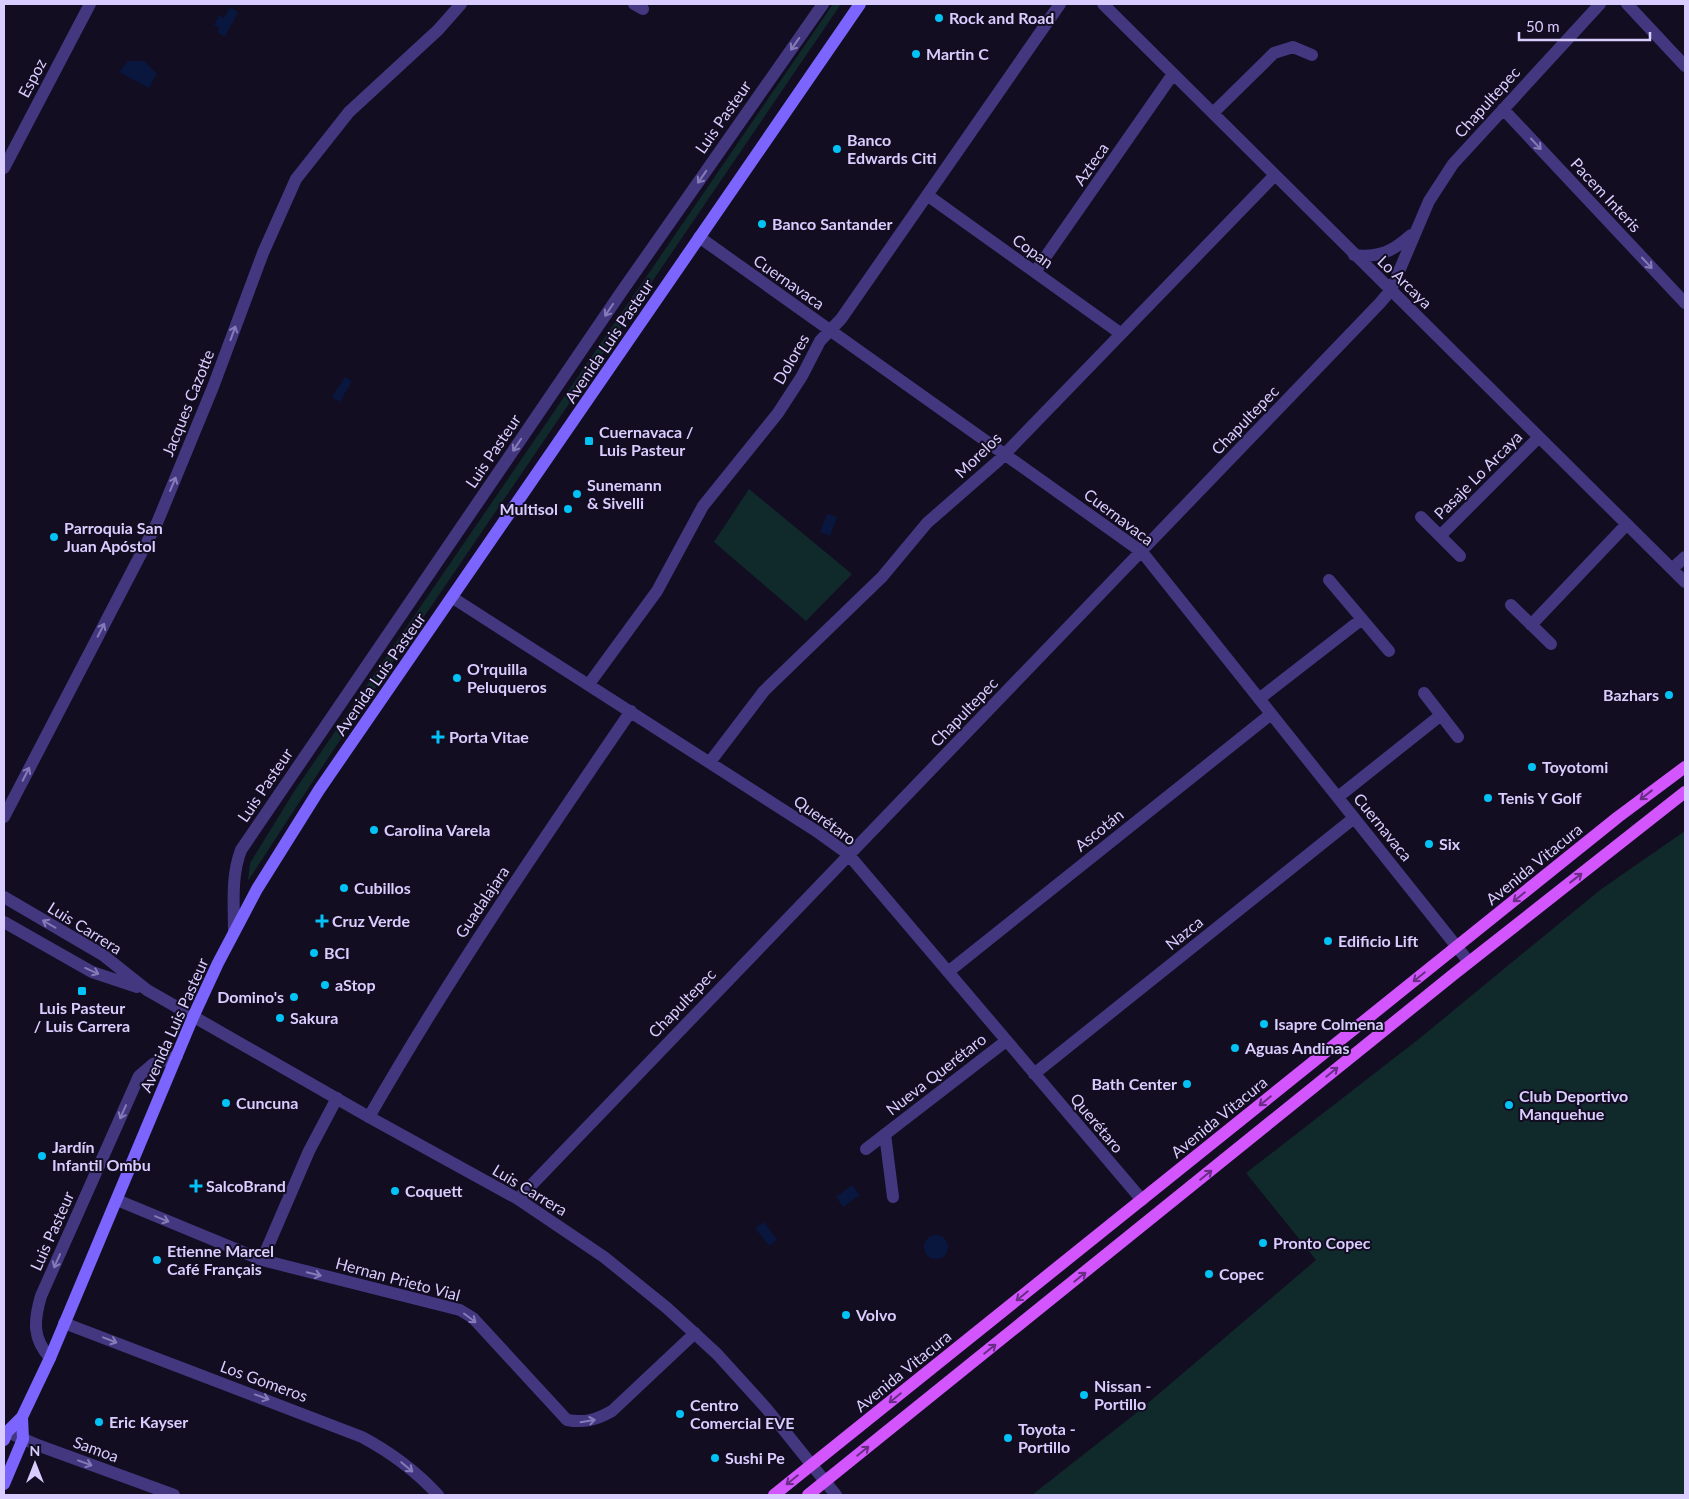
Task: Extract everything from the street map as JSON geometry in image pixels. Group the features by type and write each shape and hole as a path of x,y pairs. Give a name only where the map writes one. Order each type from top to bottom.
{"main road":[{"name":"Avenida Luis Pasteur","path":"5,1436 22,1417 50,1358 193,1017 257,889 310,804 860,4"},
{"name":"Avenida Vitacura","path":"774,1495 1618,817 1685,767"},
{"path":"808,1495 1469,962 1685,792"},
{"name":"Avenida Luis Pasteur","path":"4,1484 23,1438 22,1417"}],"street":[{"name":"Espoz","path":"4,168 90,4"},
{"name":"Jacques Cazotte","path":"438,30 460,4"},
{"name":"Jacques Cazotte","path":"4,817 156,523 213,387 270,236 296,179 349,112 468,4"},
{"name":"Luis Pasteur","path":"234,932 235,866 241,850 622,291 823,4"},
{"name":"Dolores","path":"589,684 657,591 703,506 778,413 802,376 820,341 841,319 1060,4"},
{"name":"Lo Arcaya","path":"1103,4 1685,582"},
{"name":"Chapultepec","path":"518,1199 848,854 1142,552 1391,290 1413,234 1443,178 1503,109 1600,4"},
{"path":"1626,4 1685,66"},
{"path":"1213,114 1274,52 1293,47 1312,55"},
{"name":"Azteca","path":"1035,272 1173,74"},
{"name":"Pacem Interis","path":"1503,109 1685,303"},
{"name":"Morelos","path":"710,762 764,691 870,589 927,523 991,467 1275,175"},
{"name":"Copan","path":"927,195 1120,333"},
{"name":"Chapultepec","path":"1354,255 1374,256 1389,252 1413,234"},
{"name":"Cuernavaca","path":"700,238 1142,552 1469,962"},
{"name":"Pasaje Lo Arcaya","path":"1440,536 1539,437"},
{"name":"Pasaje Lo Arcaya","path":"1422,517 1460,556"},
{"path":"1531,625 1627,524"},
{"path":"1672,569 1685,557"},
{"path":"1329,580 1389,651"},
{"name":"Querétaro","path":"453,598 710,762 848,854 1142,1200"},
{"path":"1511,604 1551,644"},
{"path":"1260,699 1362,619"},
{"path":"1424,693 1458,737"},
{"name":"Guadalajara","path":"369,1117 426,1018 478,936 631,711"},
{"name":"Ascotán","path":"948,972 1271,714"},
{"path":"1338,797 1441,715"},
{"name":"Nazca","path":"1034,1074 1354,818"},
{"name":"Luis Carrera","path":"4,897 103,955 147,990 369,1117 518,1199 604,1257 695,1333 749,1389 836,1495"},
{"name":"Luis Carrera","path":"4,922 92,972 147,990"},
{"name":"Nueva Querétaro","path":"866,1149 1006,1041"},
{"name":"Luis Pasteur","path":"50,1358 39,1342 36,1332 35,1321 41,1296 139,1076 153,1064 177,1056"},
{"path":"262,1260 309,1151 337,1098"},
{"name":"Nueva Querétaro","path":"885,1134 893,1197"},
{"name":"Hernan Prieto Vial","path":"117,1200 262,1260 460,1310 473,1318 567,1420 581,1423 596,1420 612,1411 695,1333"},
{"name":"Los Gomeros","path":"64,1323 362,1436 384,1449 409,1468 438,1495"},
{"name":"Samoa","path":"5,1436 23,1438 174,1495"}],"green space":[{"path":"833,4 841,4 330,755 248,881 250,863 295,790"},
{"path":"749,489 852,574 806,621 714,542"},
{"name":"Club Deportivo Manquehue","path":"1685,831 1685,1495 1032,1495 1135,1414 1316,1260 1246,1173 1420,1038 1600,890"}],"water":[{"path":"230,7 238,12 225,37 217,32 219,28 214,25 219,15 224,18"},
{"path":"128,61 144,61 157,74 149,88 119,72"},
{"path":"345,377 352,381 340,402 332,397"},
{"path":"827,514 837,517 830,536 820,532"},
{"path":"852,1185 860,1195 843,1207 836,1197"},
{"path":"764,1222 777,1240 769,1246 755,1228"},
{"path":"936,1235 944,1239 948,1247 944,1255 936,1259 928,1255 924,1247 928,1239"}],"place":[{"name":"Rock and Road","path":"939,18"},
{"name":"Martin C","path":"916,54"},
{"name":"Banco Edwards Citi","path":"837,149"},
{"name":"Banco Santander","path":"762,224"},
{"name":"Cuernavaca / Luis Pasteur","path":"589,441"},
{"name":"Sunemann & Sivelli","path":"577,494"},
{"name":"Multisol","path":"568,509"},
{"name":"Parroquia San Juan Apóstol","path":"54,537"},
{"name":"O'rquilla Peluqueros","path":"457,678"},
{"name":"Bazhars","path":"1669,695"},
{"name":"Porta Vitae","path":"438,737"},
{"name":"Toyotomi","path":"1532,767"},
{"name":"Tenis Y Golf","path":"1488,798"},
{"name":"Carolina Varela","path":"374,830"},
{"name":"Six","path":"1429,844"},
{"name":"Cubillos","path":"344,888"},
{"name":"Cruz Verde","path":"322,921"},
{"name":"Edificio Lift","path":"1328,941"},
{"name":"BCI","path":"314,953"},
{"name":"aStop","path":"325,985"},
{"name":"Luis Pasteur / Luis Carrera","path":"82,991"},
{"name":"Domino's","path":"294,997"},
{"name":"Sakura","path":"280,1018"},
{"name":"Isapre Colmena","path":"1264,1024"},
{"name":"Aguas Andinas","path":"1235,1048"},
{"name":"Bath Center","path":"1187,1084"},
{"name":"Cuncuna","path":"226,1103"},
{"name":"Club Deportivo Manquehue","path":"1509,1105"},
{"name":"Jardín Infantil Ombu","path":"42,1156"},
{"name":"SalcoBrand","path":"196,1186"},
{"name":"Coquett","path":"395,1191"},
{"name":"Pronto Copec","path":"1263,1243"},
{"name":"Etienne Marcel Café Français","path":"157,1260"},
{"name":"Copec","path":"1209,1274"},
{"name":"Volvo","path":"846,1315"},
{"name":"Nissan - Portillo","path":"1084,1395"},
{"name":"Centro Comercial EVE","path":"680,1414"},
{"name":"Eric Kayser","path":"99,1422"},
{"name":"Toyota - Portillo","path":"1008,1438"},
{"name":"Sushi Pe","path":"715,1458"}]}
